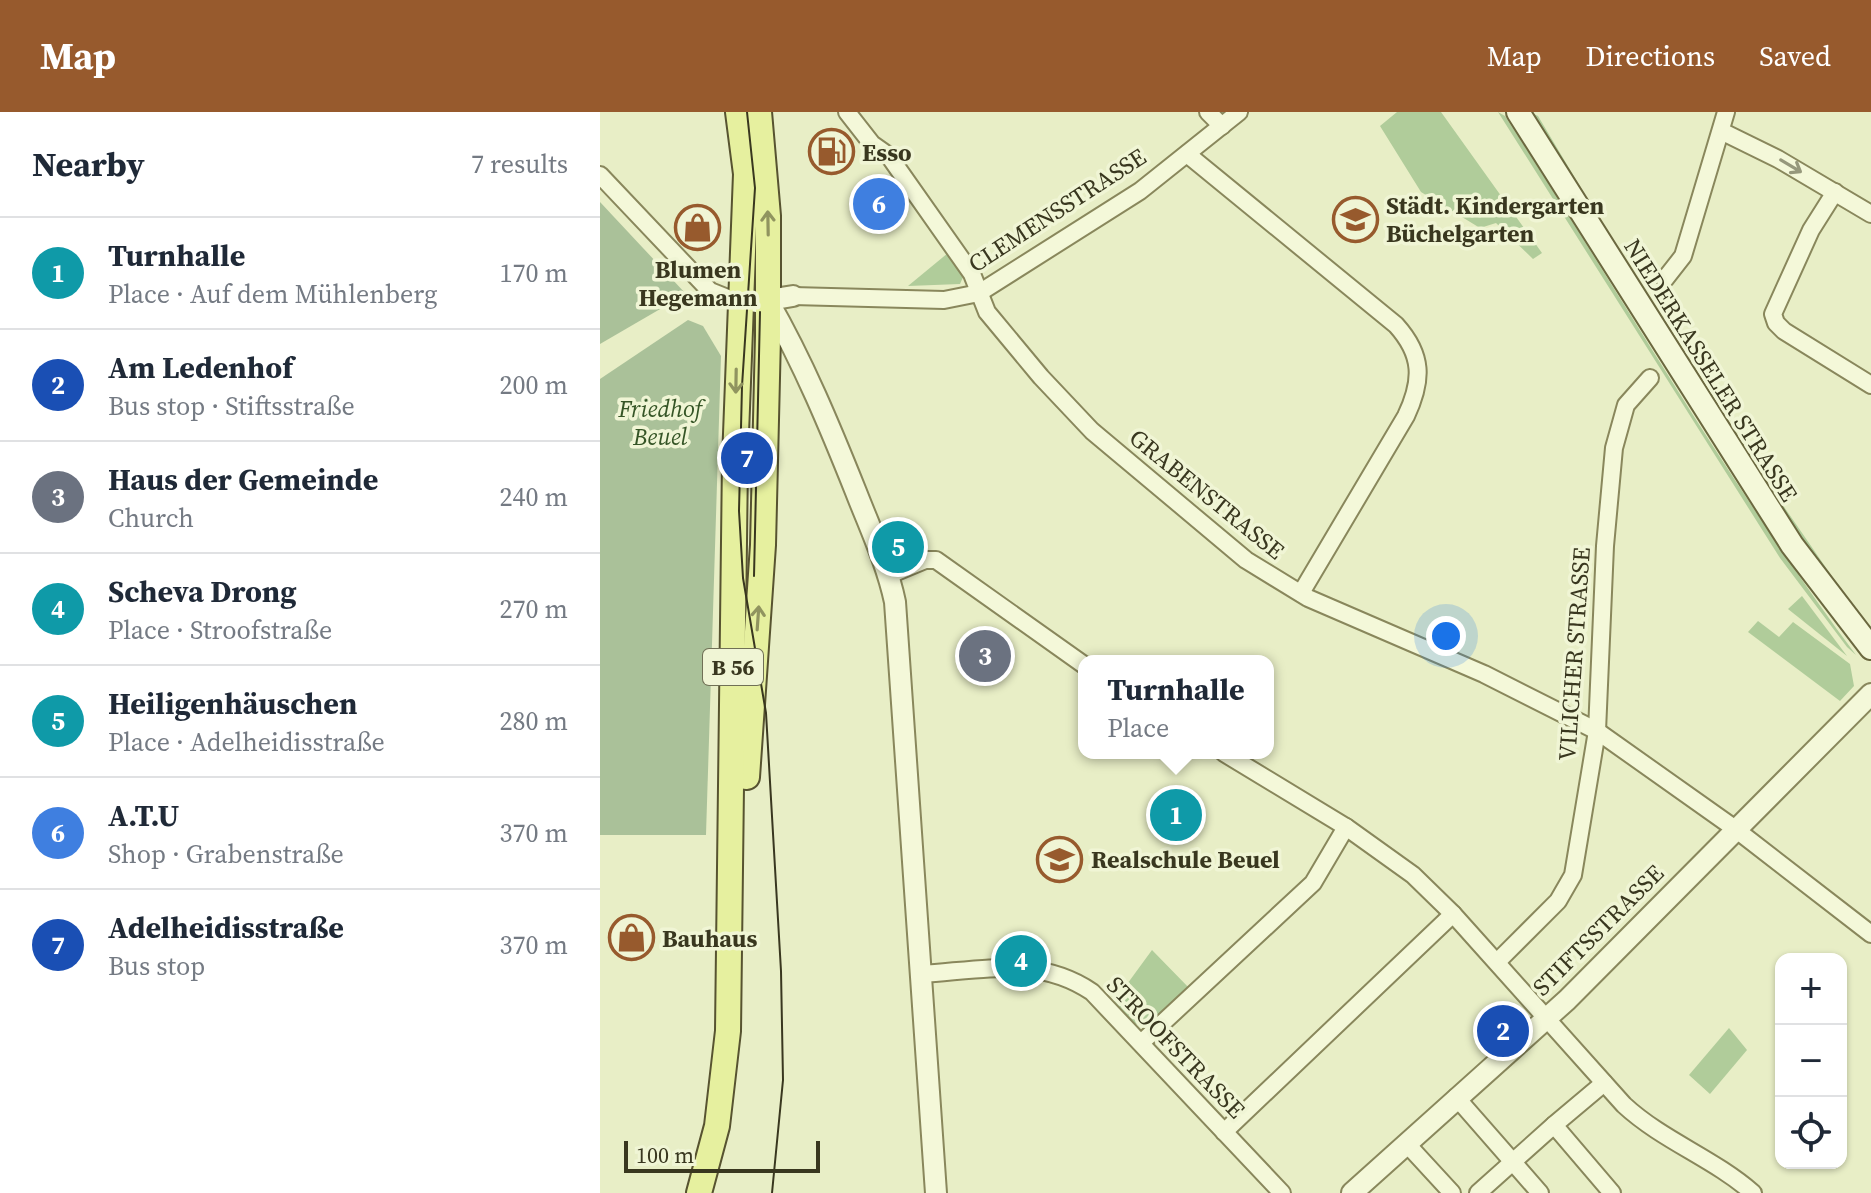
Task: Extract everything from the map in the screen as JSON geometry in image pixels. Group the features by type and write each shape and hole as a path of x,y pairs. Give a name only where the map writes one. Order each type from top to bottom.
{"main road":[{"name":"B 56","path":"728,1031 733,533 746,174 738,112"},
{"name":"B 56","path":"699,1193 717,1126 734,1003 763,545 768,216 759,112"},
{"name":"NIEDERKASSELER STRASSE","path":"1518,112 1792,545 1871,648"}],"street":[{"name":"GRABENSTRASSE","path":"847,112 872,144 889,156 972,274 987,312 1092,431 1246,560 1301,593 1484,674 1597,731 1734,828 1871,934"},
{"path":"1208,112 1222,126"},
{"name":"CLEMENSSTRASSE","path":"740,303 793,296 944,300 979,293 1140,191 1239,112"},
{"path":"1665,279 1683,256 1726,112"},
{"path":"1721,131 1871,214"},
{"path":"1187,154 1396,325 1410,341 1418,359 1417,393 1406,416 1301,593"},
{"path":"600,175 710,291 740,303"},
{"path":"1835,192 1811,230 1773,314 1784,331 1871,385"},
{"path":"768,301 803,369 895,573 936,1193"},
{"name":"VILICHER STRASSE","path":"1497,962 1558,901 1573,875 1597,731 1605,546 1614,448 1626,405 1650,378"},
{"path":"895,573 925,560 936,560 1078,661"},
{"name":"STIFTSSTRASSE","path":"1352,1193 1546,1017 1871,694"},
{"path":"1234,759 1346,827 1413,875 1453,914 1645,1125 1722,1169 1753,1193"},
{"path":"1141,1043 1313,883 1346,827"},
{"path":"1224,1132 1453,914"},
{"name":"STROOFSTRASSE","path":"922,974 1031,968 1054,971 1092,992 1282,1193"},
{"path":"1478,1193 1604,1083"},
{"path":"1456,1097 1540,1193"},
{"path":"1554,1125 1612,1193"},
{"path":"1406,1143 1452,1193"}],"green space":[{"path":"1397,112 1441,112 1542,253 1533,259 1496,223 1480,228 1421,192 1380,126"},
{"path":"1498,112 1505,116 1764,524 1856,655 1780,558"},
{"path":"1530,112 1538,116 1652,307 1729,427 1871,633 1811,555 1730,437"},
{"name":"Friedhof Beuel","path":"600,202 686,294 600,344"},
{"path":"948,253 964,275 960,284 908,286"},
{"name":"Friedhof Beuel","path":"688,320 703,326 721,356 706,835 600,835 600,379"},
{"path":"1802,596 1847,656 1788,609"},
{"path":"1758,621 1779,637 1793,622 1850,664 1854,686 1840,701 1748,632"},
{"path":"1152,950 1191,990 1148,1027 1143,1027 1129,1019 1114,1002"},
{"path":"1729,1028 1747,1050 1710,1094 1689,1075"}],"tram line":[{"path":"747,112 755,188 742,386 739,511 743,578 766,713 781,971 783,1080 772,1193"},
{"path":"754,576 760,312"}],"place":[{"name":"Esso","path":"831,152"},
{"name":"A.T.U","path":"879,204"},
{"name":"Städt. Kindergarten Büchelgarten","path":"1355,219"},
{"name":"Blumen Hegemann","path":"698,227"},
{"name":"Adelheidisstraße","path":"747,458"},
{"name":"Heiligenhäuschen","path":"898,547"},
{"name":"Haus der Gemeinde","path":"985,656"},
{"name":"Turnhalle","path":"1176,815"},
{"name":"Realschule Beuel","path":"1060,859"},
{"name":"Bauhaus","path":"631,938"},
{"name":"Scheva Drong","path":"1021,961"},
{"name":"Am Ledenhof","path":"1503,1031"}]}
